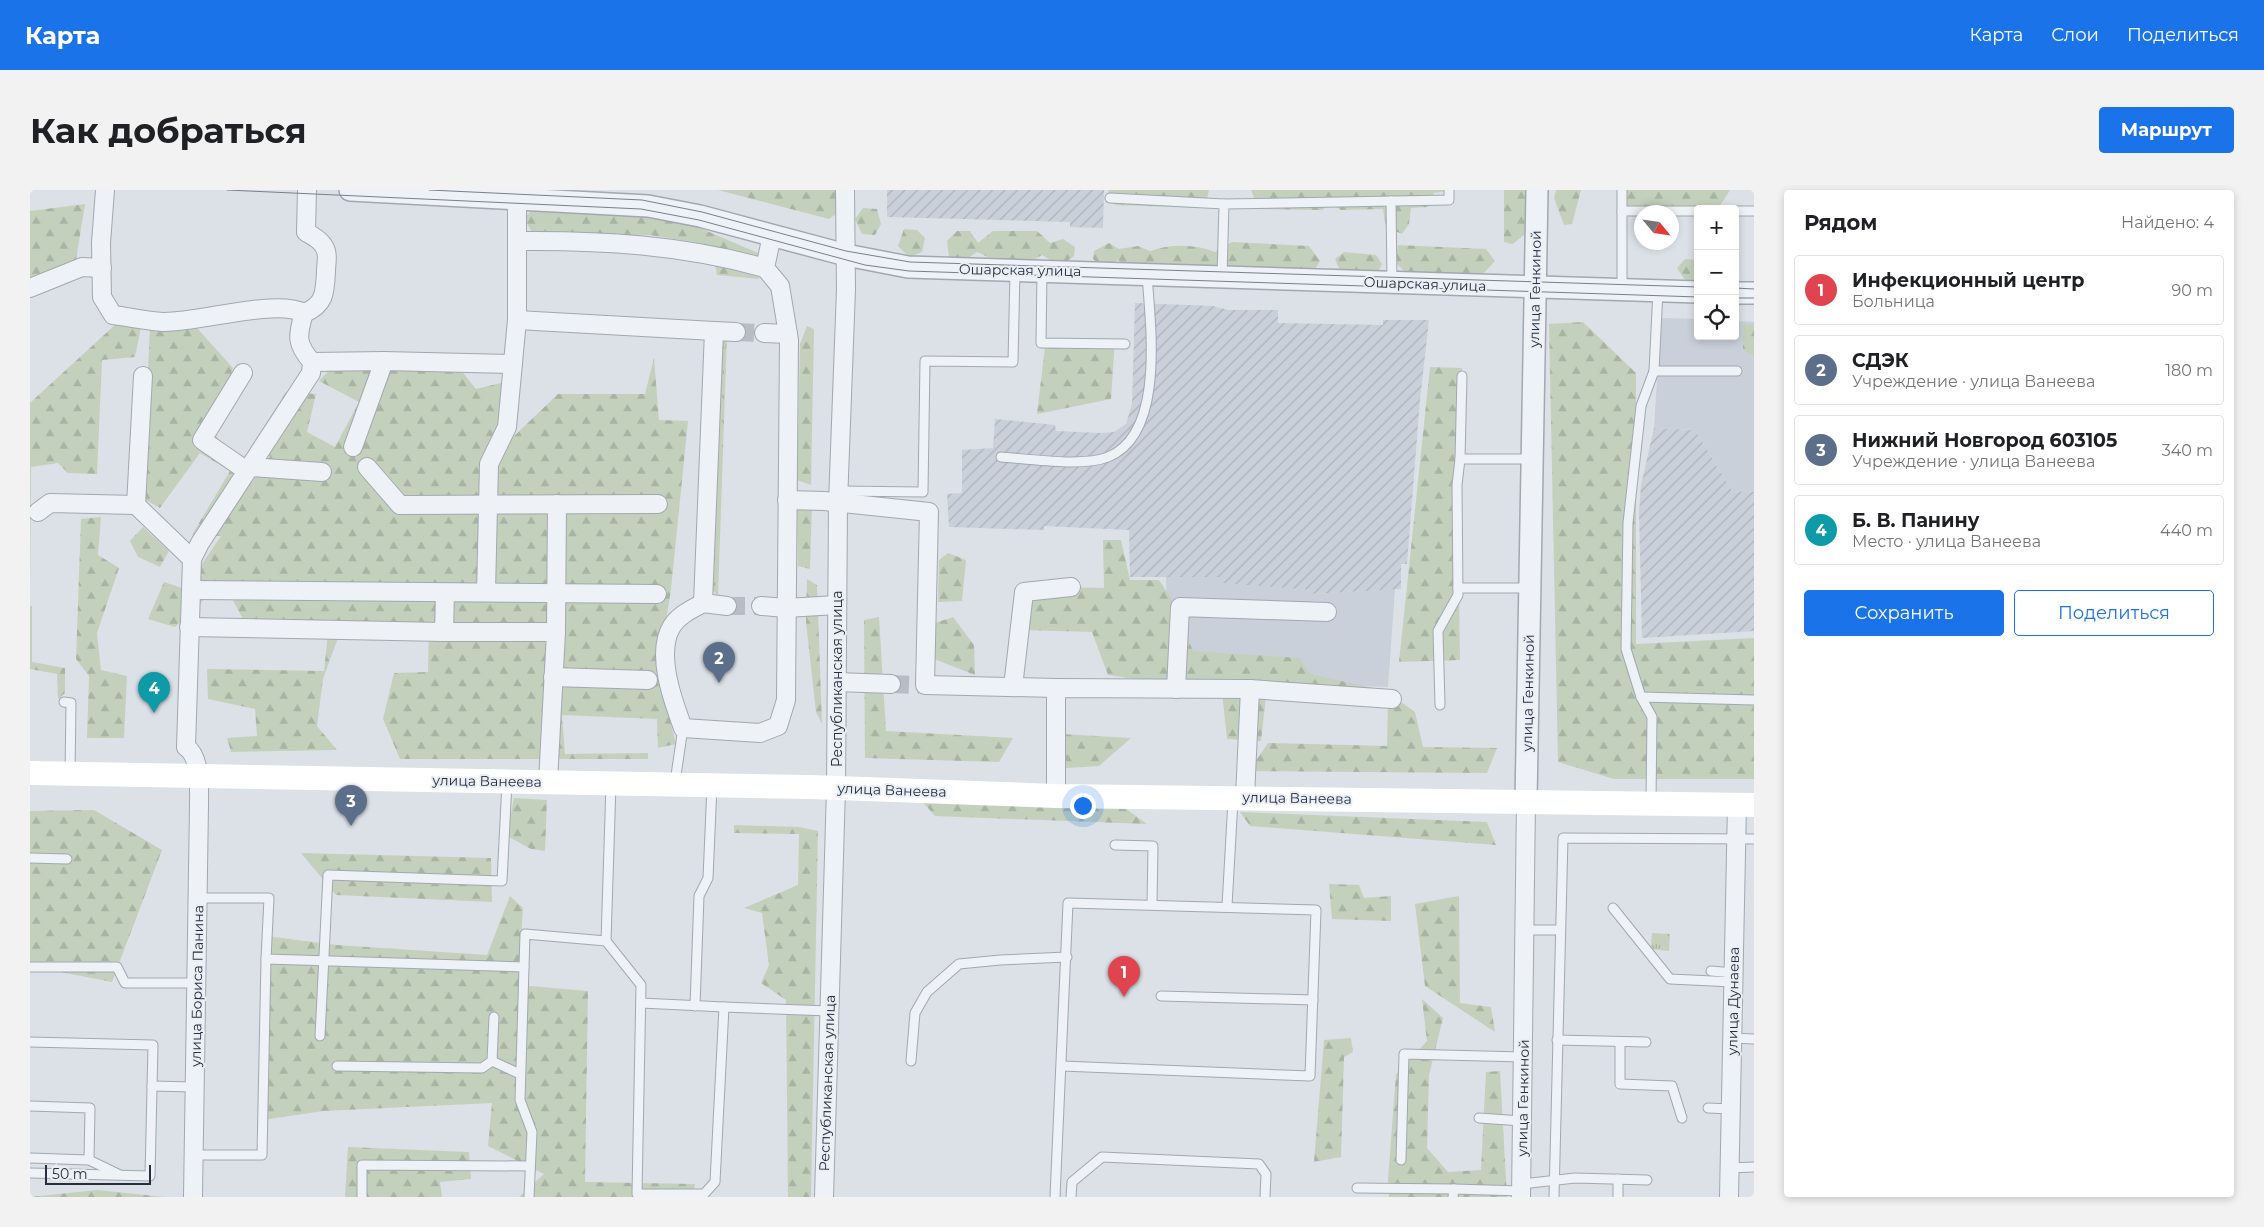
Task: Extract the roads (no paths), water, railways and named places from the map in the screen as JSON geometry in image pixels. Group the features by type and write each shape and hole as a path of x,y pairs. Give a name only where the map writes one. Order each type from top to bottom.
{"main road":[{"name":"улица Ванеева","path":"30,773 675,784 1056,796 1746,804"}],"street":[{"path":"105,190 102,297 112,315 163,322 241,311 295,308 304,313"},
{"path":"304,313 314,309 321,302 326,284 326,252 318,239 306,232 307,190"},
{"name":"Ошарская улица","path":"350,190 648,206 700,216 846,255 908,267 1694,292"},
{"name":"Республиканская улица","path":"824,1197 836,788 838,497 846,255 844,190"},
{"name":"улица Генкиной","path":"1521,1190 1537,190"},
{"path":"486,592 489,464 507,427 517,320 517,199"},
{"path":"765,268 772,235"},
{"path":"517,241 580,240 674,248 765,268 780,286 788,334 786,700 778,726 760,733 683,728 667,679 666,651 672,626 686,612 703,603 727,606"},
{"path":"30,288 82,267 102,268"},
{"path":"1739,293 1754,293"},
{"path":"38,512 50,503 136,505 192,559 200,543 311,373 312,362 300,348 299,330 304,313"},
{"path":"517,320 736,332"},
{"path":"703,603 714,331"},
{"path":"764,333 788,334"},
{"path":"312,362 384,361 513,364"},
{"path":"353,447 384,361"},
{"path":"243,373 202,440 249,469 322,472"},
{"path":"136,505 143,376"},
{"path":"367,467 400,505 658,504"},
{"path":"787,500 838,497 929,512 922,685 1250,689 1392,699"},
{"path":"548,782 556,632 557,504"},
{"name":"улица Бориса Панина","path":"192,559 192,590 188,627 186,746 191,750 198,775 199,898 193,1197"},
{"path":"1013,687 1024,592 1071,587"},
{"path":"192,590 657,594"},
{"path":"444,632 445,593"},
{"path":"761,606 786,608 837,605"},
{"path":"1176,689 1180,607 1327,612"},
{"path":"188,627 444,632 556,632"},
{"path":"553,677 648,680"},
{"path":"837,682 891,684"},
{"path":"1056,688 1056,796"},
{"path":"1240,797 1250,689"},
{"name":"улица Дунаева","path":"1729,1197 1734,977 1746,804"}],"lane":[{"path":"1110,198 1224,204 1449,200 1449,190"},
{"path":"1622,190 1622,289"},
{"path":"1391,201 1392,283"},
{"path":"1222,277 1224,204"},
{"path":"1622,211 1694,211"},
{"path":"1739,211 1754,211"},
{"path":"838,497 923,492 925,361 1013,362 1015,270"},
{"path":"1042,271 1041,343 1125,344"},
{"path":"1002,458 1075,461 1108,457 1128,444 1137,427 1150,392 1152,348 1147,274"},
{"path":"1651,803 1652,718 1641,697 1626,649 1628,523 1641,406 1654,371 1658,290"},
{"path":"1654,371 1738,371"},
{"path":"1440,705 1438,632 1458,595 1457,485 1460,460 1462,376"},
{"path":"1460,460 1532,459"},
{"path":"1458,588 1530,588"},
{"path":"1641,697 1754,700"},
{"path":"64,702 71,703 70,774"},
{"path":"675,784 683,728"},
{"path":"320,1036 328,875 502,881 507,781"},
{"path":"611,784 606,941 642,985 637,1194 704,1195 715,1182 724,1007"},
{"path":"695,1006 699,896 708,878 712,785"},
{"path":"1227,906 1233,830 1240,797"},
{"path":"1554,1197 1563,838 1745,838"},
{"path":"1115,845 1153,846 1152,904"},
{"path":"30,858 66,859"},
{"path":"193,1155 262,1155 269,898 199,898"},
{"path":"1055,1197 1068,903 1316,910 1310,1076 1062,1066"},
{"path":"1614,908 1670,979 1734,977"},
{"path":"1525,930 1560,930"},
{"path":"529,1197 532,1132 520,1100 525,934 606,941"},
{"path":"911,1061 915,1013 927,992 959,964 1067,957"},
{"path":"266,959 524,967"},
{"path":"30,967 117,967 125,982 196,983"},
{"path":"1711,971 1734,977"},
{"path":"1161,996 1313,1000"},
{"path":"641,1003 830,1011"},
{"path":"492,1061 494,1017"},
{"path":"1732,1038 1754,1038"},
{"path":"1557,1040 1646,1042"},
{"path":"30,1042 153,1045 150,1176 30,1173"},
{"path":"1620,1042 1620,1084 1672,1086 1682,1118"},
{"path":"1401,1160 1404,1054 1523,1057"},
{"path":"492,1061 520,1074"},
{"path":"336,1066 482,1068 492,1061"},
{"path":"152,1086 194,1087"},
{"path":"30,1106 90,1108 89,1160"},
{"path":"1708,1108 1731,1109"},
{"path":"1479,1118 1522,1121"},
{"path":"1071,1197 1072,1182 1102,1157 1259,1164 1266,1174 1266,1197"},
{"path":"30,1158 89,1160 120,1175"},
{"path":"362,1197 362,1165 529,1166"},
{"path":"1729,1168 1754,1167"},
{"path":"1357,1188 1453,1193 1521,1190 1554,1181 1575,1178 1647,1180"},
{"path":"1618,1179 1618,1197"}],"tunnel":[{"path":"736,332 764,333"},
{"path":"727,606 761,606"},
{"path":"891,684 919,685"}],"tram line":[{"path":"227,190 641,209 699,220 865,265 909,271 1694,297"},
{"path":"429,190 642,200 702,212 846,251 910,262 1694,287"},
{"path":"1739,288 1754,289"},
{"path":"1739,298 1754,298"}],"place":[{"name":"СДЭК","path":"719,683"},
{"name":"Б. В. Панину","path":"154,713"},
{"name":"Нижний Новгород 603105","path":"351,826"},
{"name":"Инфекционный центр","path":"1124,997"}]}
